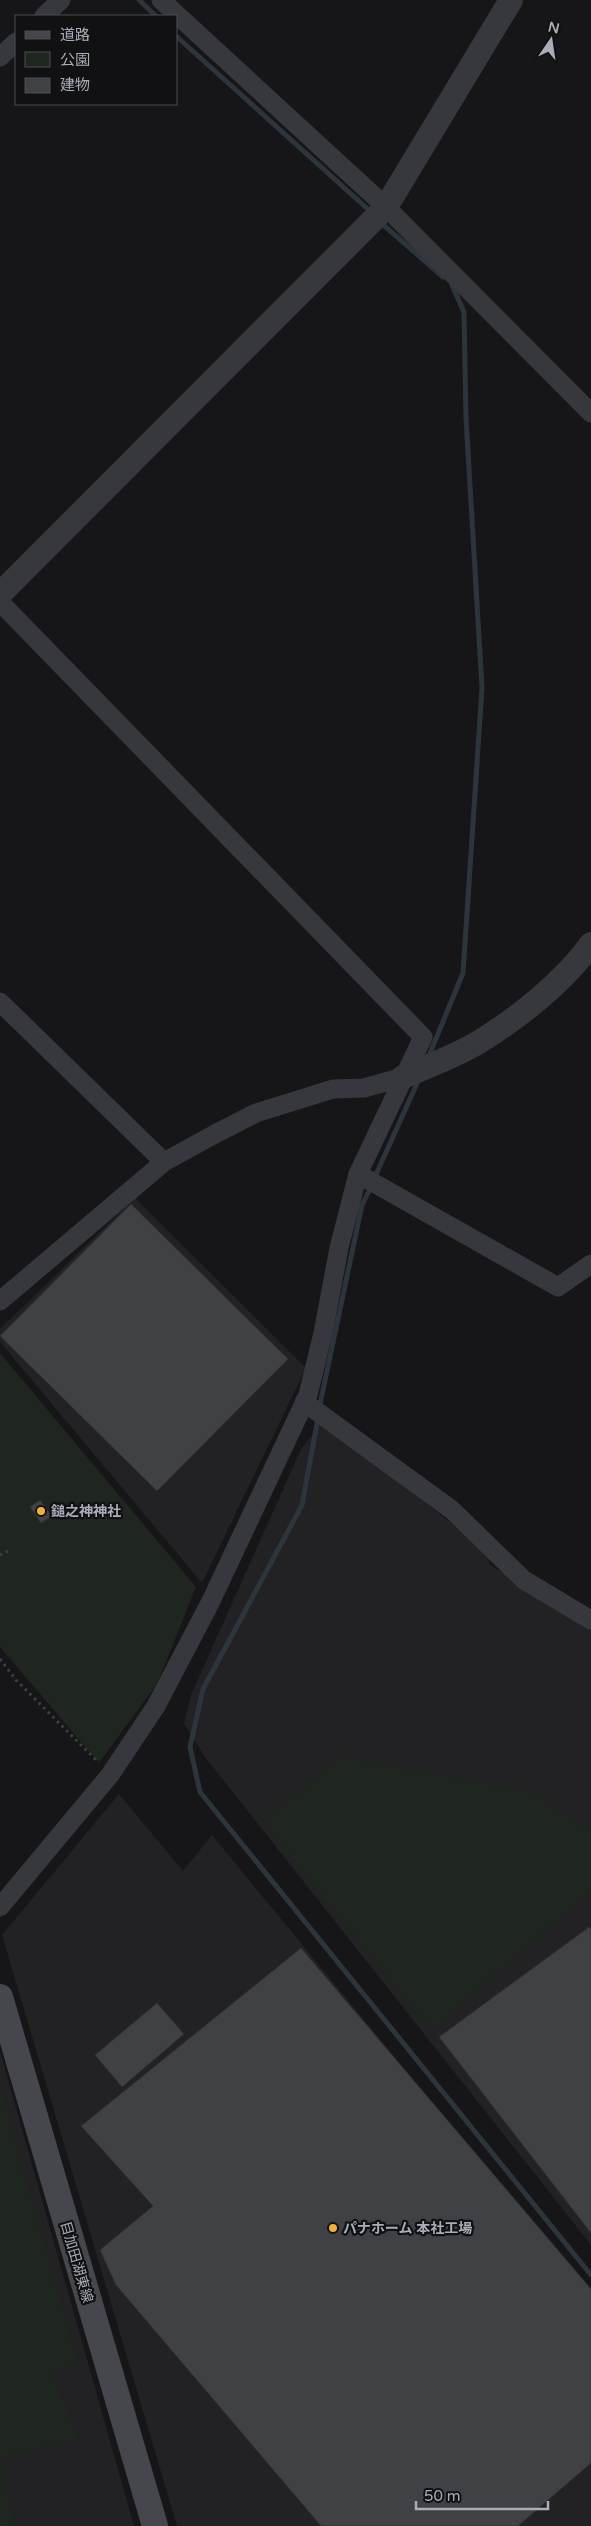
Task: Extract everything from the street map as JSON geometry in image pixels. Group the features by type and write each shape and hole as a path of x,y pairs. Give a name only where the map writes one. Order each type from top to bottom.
{"main road":[{"name":"目加田湖東線","path":"0,1997 155,2526"}],"street":[{"path":"45,15 61,0"},
{"path":"162,0 386,208 591,413"},
{"path":"0,594 386,208 512,0"},
{"path":"0,57 15,43"},
{"path":"0,602 422,1037 358,1174 339,1248 324,1333 304,1402 180,1663 156,1706 110,1775 0,1907"},
{"path":"0,1300 164,1162 256,1114 333,1089 364,1088 403,1077 478,1042 527,1008 588,956"},
{"path":"0,1002 164,1162"},
{"path":"358,1174 558,1287 591,1264"},
{"path":"304,1402 452,1510 524,1580 591,1620"}],"path":[{"path":"0,1554 8,1551"},
{"path":"0,1659 16,1680 110,1775"}],"shaded area":[{"path":"135,1198 306,1368 202,1583 0,1342 0,1329"},
{"path":"323,1422 488,1552 489,1564 591,1626 591,2245 205,1757 184,1723 191,1695 301,1449"},
{"name":"パナホーム 本社工場","path":"119,1794 183,1871 212,1835 591,2296 591,2526 177,2526 2,1935"},
{"path":"0,2051 134,2526 0,2526"}],"green space":[{"path":"0,1353 196,1587 157,1684 99,1763 0,1647"},
{"path":"340,1756 533,1792 591,1832 591,1892 437,2026 427,2026 262,1822"},
{"path":"0,2085 79,2364 53,2373 79,2440 2,2458 15,2526 0,2526"}],"building":[{"path":"131,1204 288,1359 157,1491 0,1336"},
{"name":"鎚之神神社","path":"40,1500 52,1516 41,1523 30,1507"},
{"path":"589,1927 591,1929 591,2233 439,2037"},
{"name":"パナホーム 本社工場","path":"301,1948 591,2289 591,2463 518,2526 321,2526 116,2285 100,2250 153,2206 81,2126"},
{"path":"157,2003 184,2034 122,2087 95,2055"}],"waterway":[{"path":"139,0 155,15"},
{"path":"178,38 371,212"},
{"path":"380,222 443,277"},
{"path":"428,1058 463,973 482,688 466,418 464,312 452,285"},
{"path":"374,1179 419,1079"},
{"path":"319,1409 362,1205 371,1187"},
{"path":"318,1418 302,1505 203,1689 190,1747 200,1792 591,2275"}],"place":[{"name":"鎚之神神社","path":"41,1511"},
{"name":"パナホーム 本社工場","path":"333,2228"}]}
